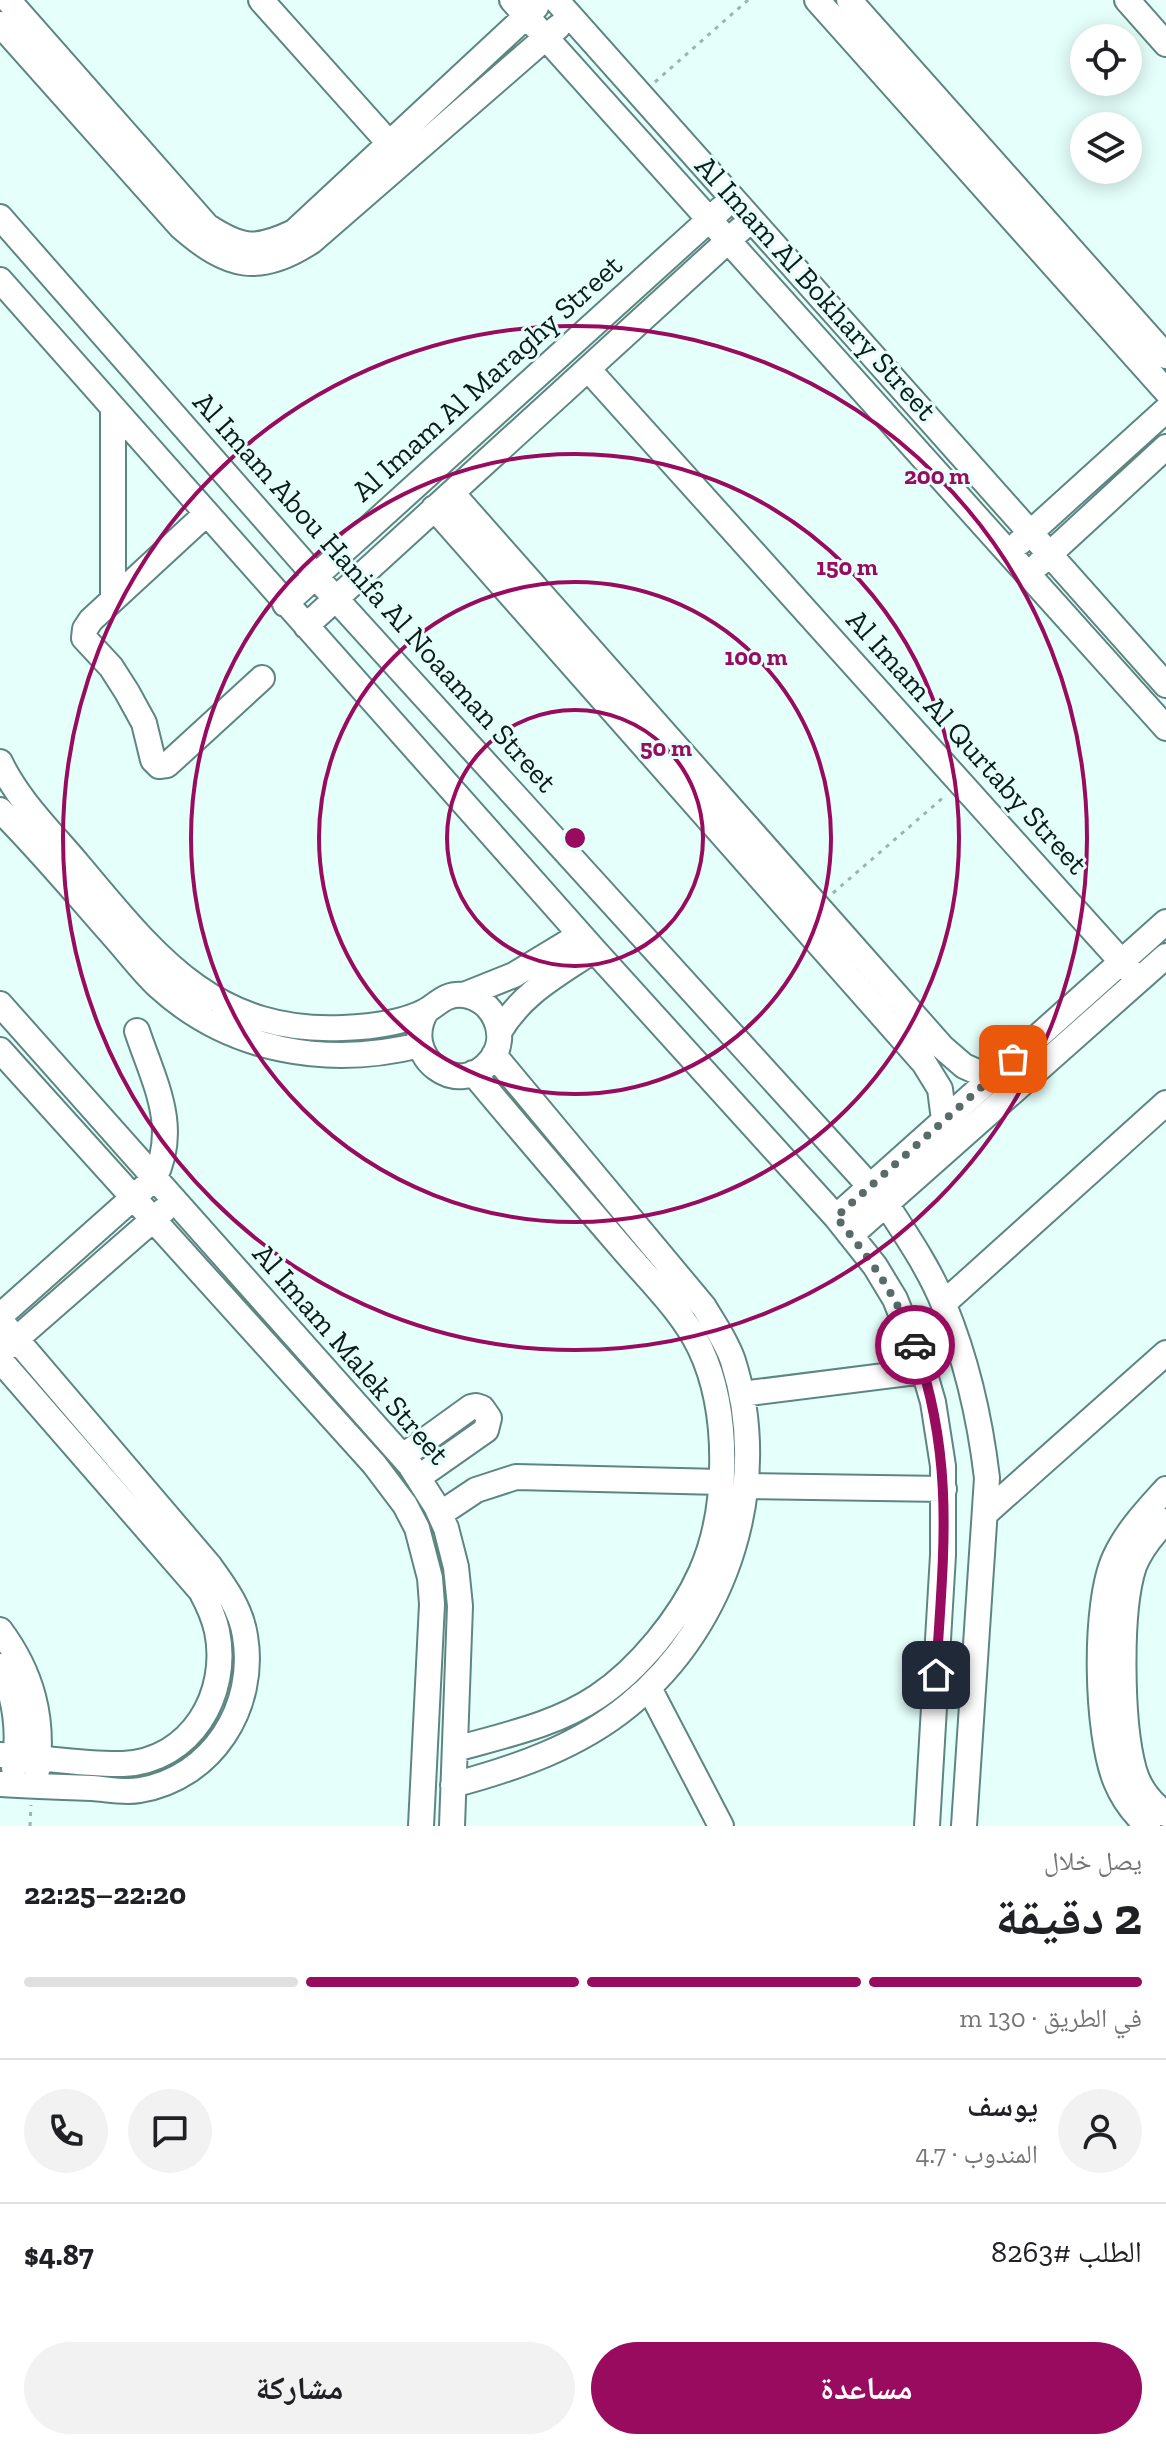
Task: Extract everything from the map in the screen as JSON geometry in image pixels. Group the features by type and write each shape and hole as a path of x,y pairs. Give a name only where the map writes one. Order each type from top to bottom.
{"street":[{"path":"8,0 207,226 229,240 247,246 271,243 294,232 395,150 546,38 564,22 562,7"},
{"path":"261,0 395,150"},
{"path":"817,0 1128,331 1166,356"},
{"path":"849,0 1128,331 1166,391"},
{"path":"1127,0 1166,44"},
{"path":"0,24 181,227 219,254 244,263 263,264 288,258 312,241 527,5"},
{"name":"Al Imam Al Bokhary Street","path":"527,5 546,38 711,218 1166,728"},
{"name":"Al Imam Al Bokhary Street","path":"562,7 1166,685"},
{"name":"Al Imam Al Maraghy Street","path":"285,604 732,198"},
{"name":"Al Imam Abou Hanifa Al Noaaman Street","path":"0,217 316,577 878,1195 944,1303 967,1367 987,1478 964,1826"},
{"name":"Al Imam Al Maraghy Street","path":"306,626 751,220"},
{"path":"2,286 844,1226 875,1266 895,1299 924,1371 939,1434 944,1489 927,1826"},
{"name":"Al Imam Al Qurtaby Street","path":"588,369 1129,971"},
{"path":"113,408 113,599"},
{"path":"1009,552 1166,410"},
{"path":"1028,573 1166,447"},
{"path":"443,500 669,756 924,1063 940,1089 944,1120"},
{"path":"206,514 91,620 84,638 111,667 127,692 144,723 153,760 159,766 167,765 262,678"},
{"path":"669,756 818,907 952,1057 991,1078"},
{"path":"0,762 21,796 140,937 183,979 207,995 259,1018 315,1028 372,1026 427,1010 443,998 464,995 587,942"},
{"path":"0,810 157,985 202,1018 253,1042 308,1054 364,1056 420,1045"},
{"path":"844,1226 1129,971 1166,922"},
{"path":"427,1010 419,1027 424,1056 440,1071 461,1076 473,1073 489,1063 512,1011 587,942"},
{"path":"878,1195 944,1120 991,1078 1129,971 1166,956"},
{"path":"453,1785 507,1771 554,1751 604,1723 649,1688 679,1655 701,1623 720,1585 738,1530 747,1486 742,1394 732,1358 704,1307 497,1044 492,1012 475,998 464,995"},
{"name":"Al Imam Malek Street","path":"0,1004 403,1456 440,1514 456,1567 460,1606 452,1826"},
{"path":"0,1666 12,1697 18,1756 15,1785 138,1791 170,1783 195,1769 224,1739 243,1691 247,1652 245,1633 237,1608 224,1586 166,1514 8,1346 0,1318 154,1179 164,1159 167,1137 156,1087 137,1031"},
{"name":"Al Imam Malek Street","path":"0,1050 374,1464 405,1505 425,1553 432,1604 421,1826"},
{"path":"456,1749 567,1715 600,1695 641,1658 682,1609 702,1569 721,1482 722,1426 718,1399 705,1359 685,1323 473,1073"},
{"path":"944,1303 1166,1103"},
{"path":"8,1346 174,1201"},
{"path":"986,1513 1166,1353"},
{"path":"0,1360 201,1591 218,1632 218,1681 210,1707 195,1729 175,1747 151,1759 124,1764 18,1756"},
{"path":"742,1394 924,1371"},
{"path":"403,1456 471,1407 476,1406 487,1412 486,1430 419,1477"},
{"path":"440,1514 476,1490 516,1477 721,1482"},
{"path":"747,1486 944,1489"},
{"path":"1166,1489 1133,1526 1114,1560 1100,1635 1103,1716 1120,1755 1143,1790 1166,1814"},
{"path":"148,1531 166,1514"},
{"path":"1148,1826 1126,1801 1115,1780 1125,1714 1128,1593 1135,1565 1151,1536 1166,1521"},
{"path":"0,1630 14,1648 33,1690 38,1712 18,1756"},
{"path":"649,1688 721,1826"}],"path":[{"path":"640,95 748,0"},
{"path":"818,907 960,783"}],"way so far":[{"path":"915,1345 895,1299 875,1266 836,1217 1013,1059"}],"route":[{"path":"915,1345 933,1402 943,1466 945,1511 936,1675"}]}
